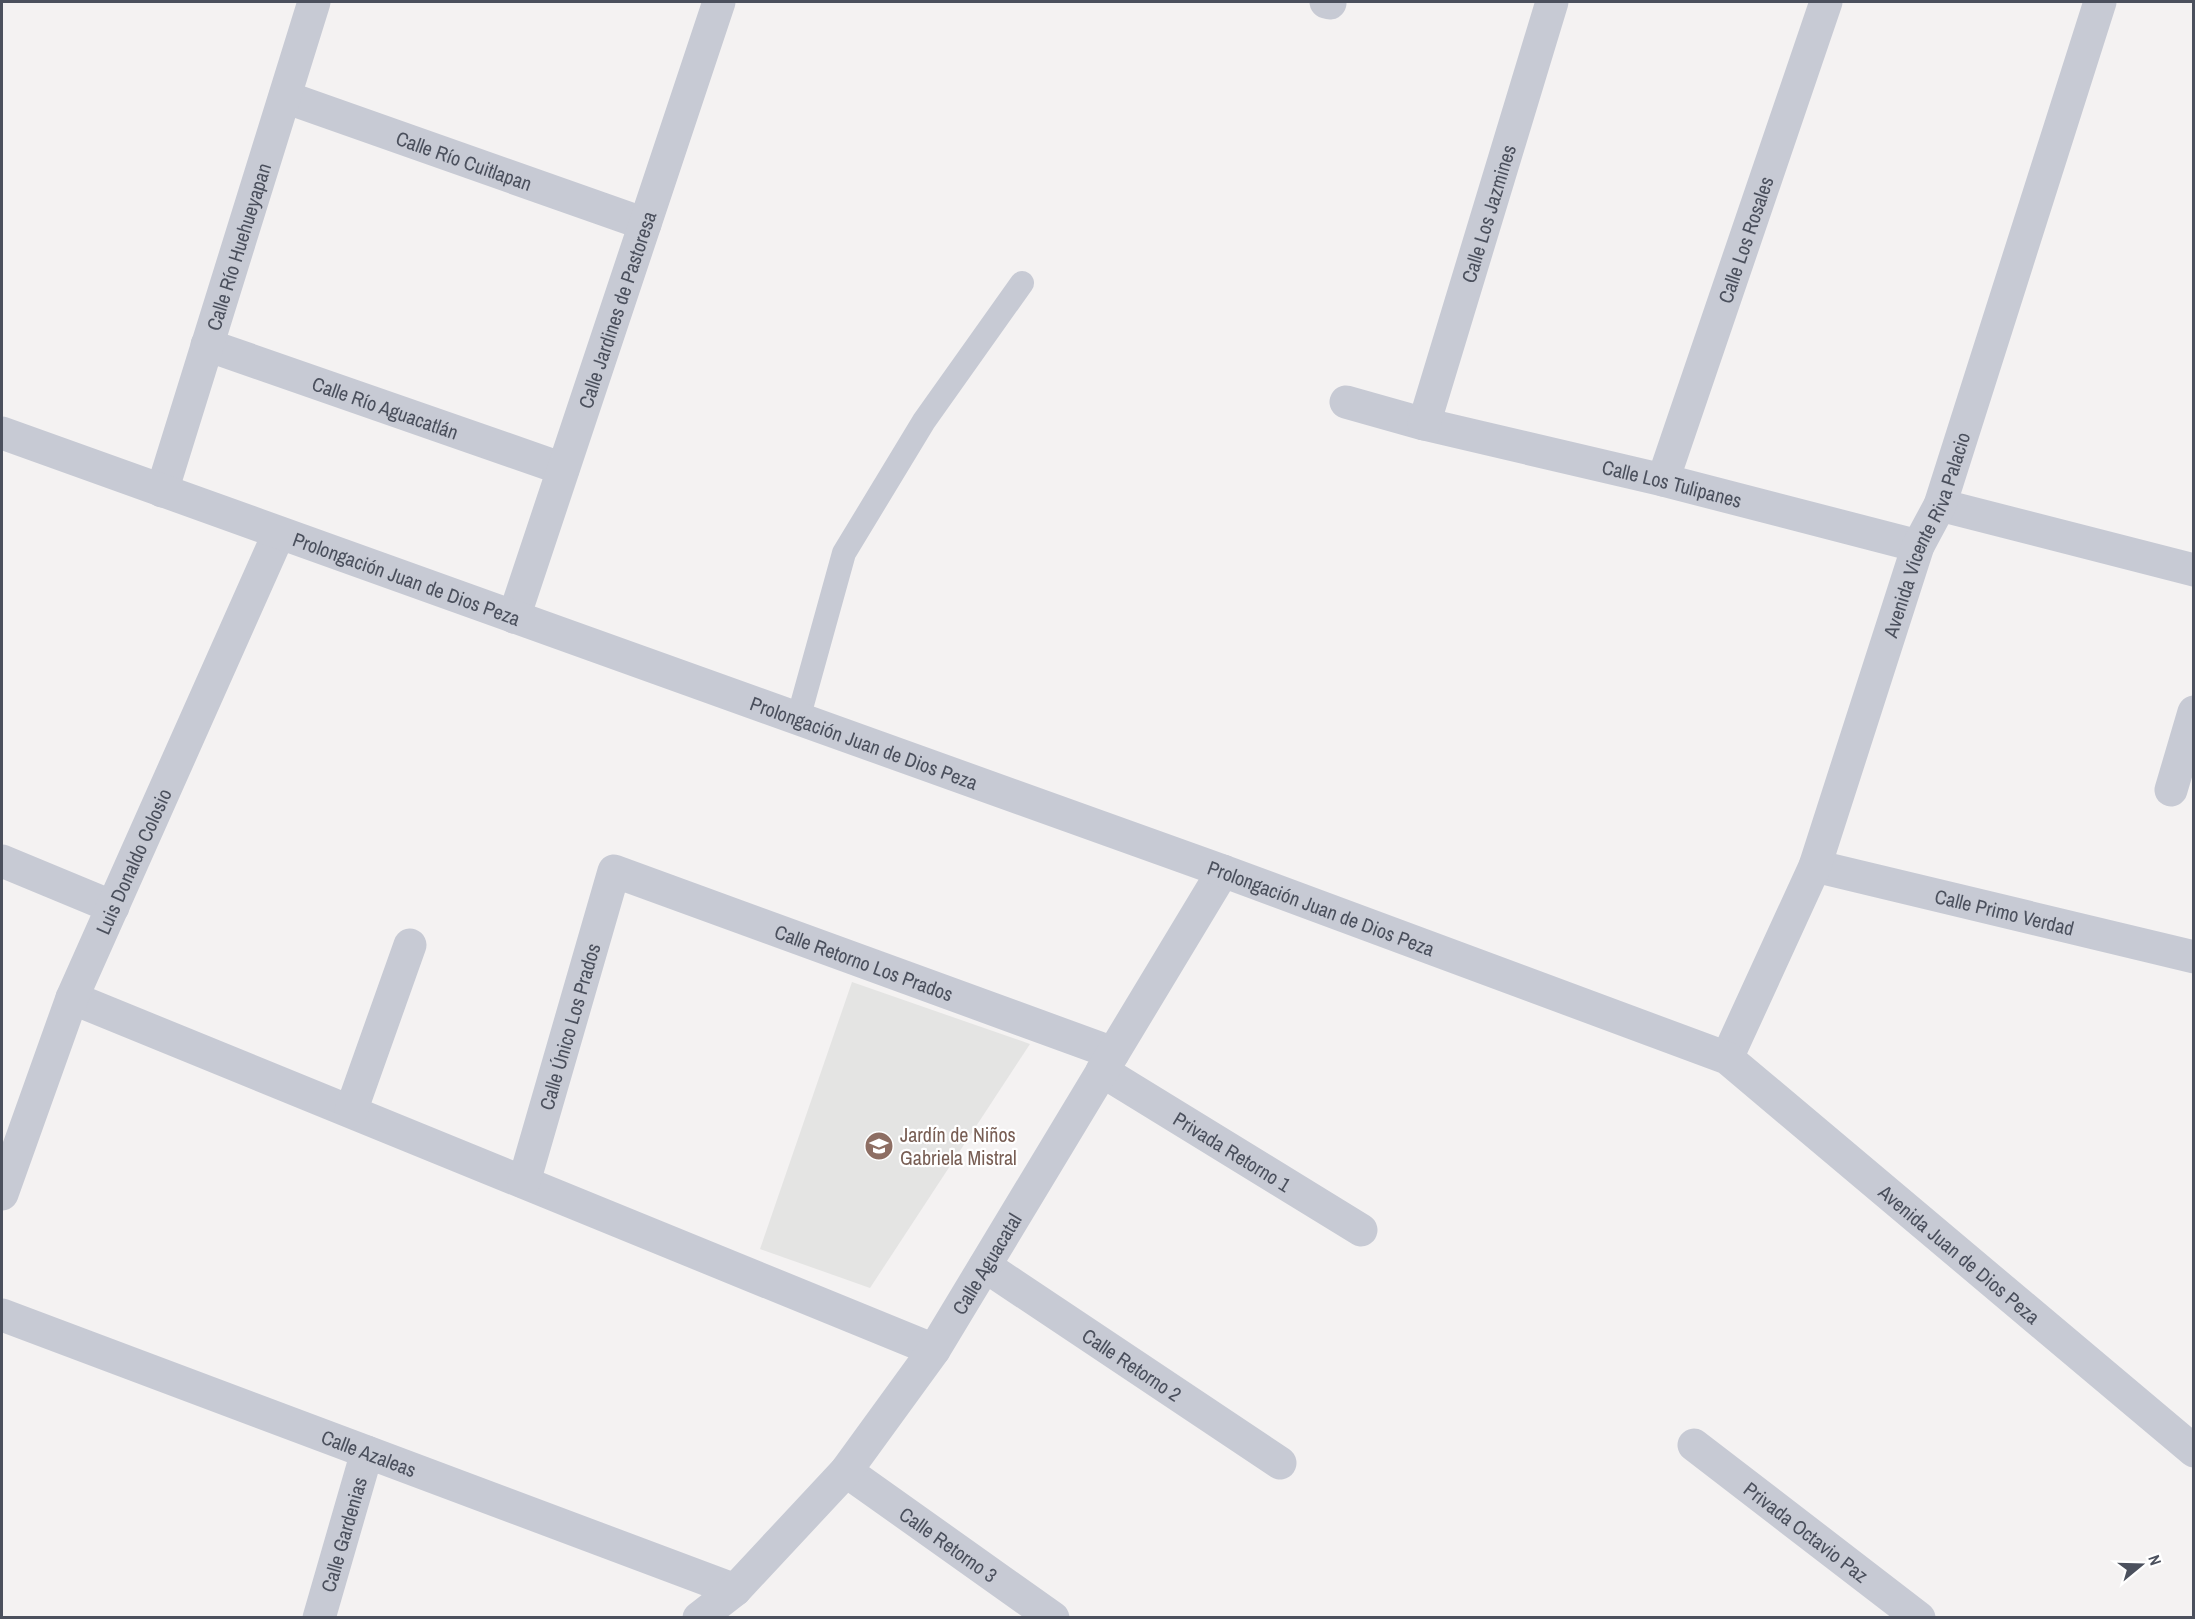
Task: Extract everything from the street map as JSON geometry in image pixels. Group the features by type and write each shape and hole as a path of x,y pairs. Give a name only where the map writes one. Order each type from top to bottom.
{"street":[{"name":"Calle Río Huehueyapan","path":"162,491 314,2"},
{"name":"Calle Jardines de Pastoresa","path":"514,617 719,2"},
{"name":"Calle Los Jazmines","path":"1424,424 1552,2"},
{"name":"Calle Los Rosales","path":"1663,480 1826,2"},
{"name":"Avenida Vicente Riva Palacio","path":"1727,1058 1815,866 1918,546 1940,505 2100,2"},
{"name":"Calle Río Cuitlapan","path":"285,97 645,224"},
{"name":"Calle Río Aguacatlán","path":"207,345 563,469"},
{"name":"Calle Los Tulipanes","path":"1346,402 1424,424 1663,480 1918,546"},
{"name":"Prolongación Juan de Dios Peza","path":"2,434 1223,871 1727,1058"},
{"path":"1940,505 2193,570"},
{"name":"Luis Donaldo Colosio","path":"2,1194 12,1130 279,533"},
{"path":"2171,790 2193,712"},
{"path":"2,861 113,907"},
{"name":"Calle Primo Verdad","path":"1815,866 2193,957"},
{"name":"Calle Retorno Los Prados","path":"614,871 1108,1062"},
{"name":"Calle Único Los Prados","path":"524,1182 614,871"},
{"name":"Calle Aguacatal","path":"699,1617 735,1590 846,1471 934,1350 1223,871"},
{"path":"351,1111 410,945"},
{"path":"72,998 934,1350"},
{"name":"Avenida Juan de Dios Peza","path":"1727,1058 2193,1451"},
{"name":"Privada Retorno 1","path":"1108,1062 1361,1230"},
{"name":"Calle Retorno 2","path":"985,1266 1280,1463"},
{"name":"Calle Azaleas","path":"2,1315 735,1590"},
{"name":"Privada Octavio Paz","path":"1694,1446 1919,1617"},
{"name":"Calle Gardenias","path":"318,1617 367,1452"},
{"name":"Calle Retorno 3","path":"846,1471 1053,1617"}],"lane":[{"path":"798,719 844,553 924,421 1022,283"}],"shaded area":[{"name":"Jardín de Niños Gabriela Mistral","path":"852,982 1030,1044 870,1288 760,1249"}],"place":[{"name":"Jardín de Niños Gabriela Mistral","path":"879,1146"}]}
